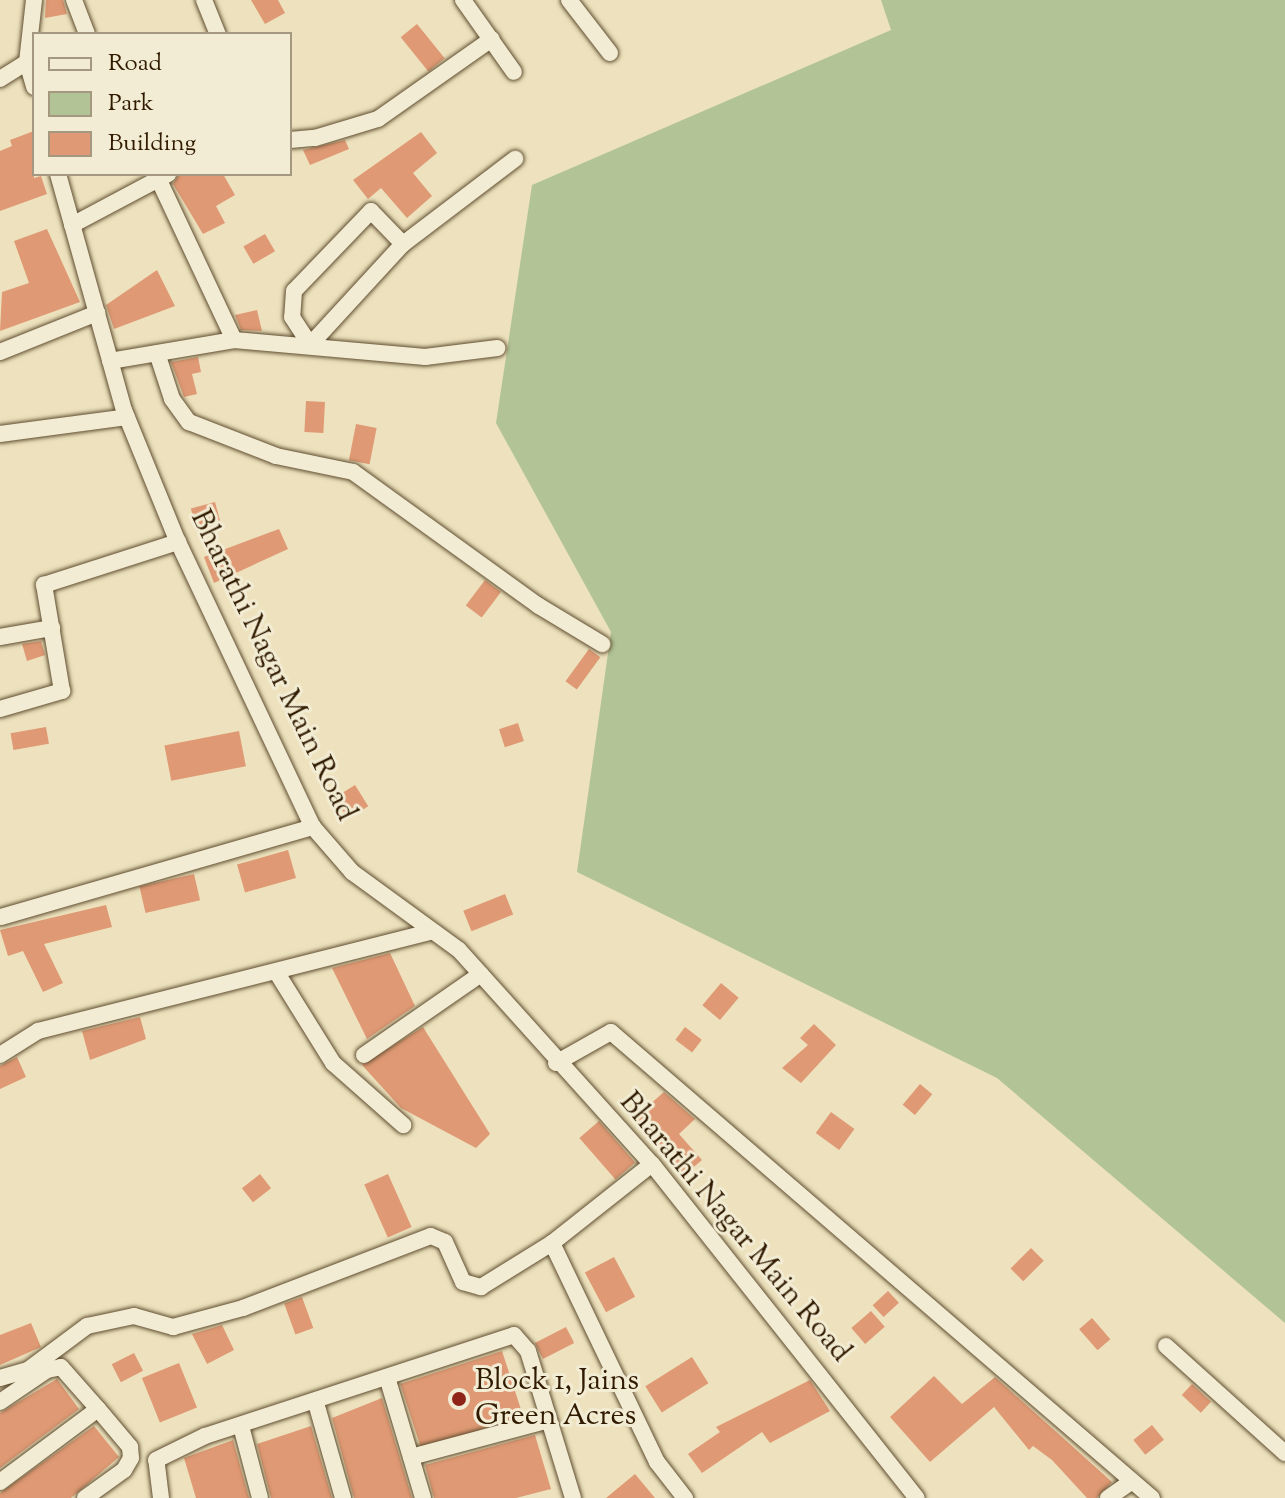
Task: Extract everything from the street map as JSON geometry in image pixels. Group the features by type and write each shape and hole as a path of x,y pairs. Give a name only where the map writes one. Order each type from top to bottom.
{"street":[{"path":"32,80 27,62 34,0"},
{"path":"74,0 86,32"},
{"path":"204,0 217,32"},
{"path":"569,0 610,53"},
{"path":"472,3 514,72"},
{"path":"292,140 315,138 378,119 452,72 492,39"},
{"path":"0,79 27,62"},
{"path":"310,345 403,244 515,159"},
{"name":"Bharathi Nagar Main Road","path":"59,176 127,417 178,542 313,827 352,872 429,932 459,950 481,974 556,1063 652,1164 917,1498"},
{"path":"72,225 161,176 234,340"},
{"path":"310,345 292,317 294,291 371,211 403,244"},
{"path":"0,352 97,313"},
{"path":"110,361 234,340 425,357 497,348"},
{"path":"157,353 172,399 189,422 276,456 353,472 539,606 602,644"},
{"path":"0,434 127,417"},
{"path":"0,709 62,691 44,585 178,542"},
{"path":"0,637 52,628"},
{"path":"1,917 313,827"},
{"path":"0,1055 38,1031 277,973 429,932"},
{"path":"277,973 333,1063 403,1125"},
{"path":"364,1055 481,974"},
{"path":"556,1063 611,1032 1152,1498"},
{"path":"0,1378 28,1370 87,1326 134,1316 173,1327 243,1308 431,1236 445,1242 463,1282 481,1287 552,1243 652,1164"},
{"path":"552,1243 657,1462 685,1498"},
{"path":"161,1498 156,1460 205,1436 316,1403 514,1335 528,1351 573,1498"},
{"path":"1166,1346 1285,1453"},
{"path":"0,1402 47,1370 61,1367 130,1447 131,1458 124,1470 85,1498"},
{"path":"387,1377 423,1498"},
{"path":"316,1403 343,1498"},
{"path":"0,1482 98,1409"},
{"path":"411,1457 549,1420"},
{"path":"241,1426 260,1498"},
{"path":"1108,1498 1132,1481"}],"green space":[{"path":"881,0 1285,0 1285,1323 997,1078 577,872 611,632 496,423 532,185 891,30"}],"building":[{"path":"46,0 63,0 67,14 45,18"},
{"path":"251,0 278,0 285,13 265,24"},
{"path":"417,24 445,58 428,71 401,37"},
{"path":"32,132 32,176 41,176 47,194 0,211 0,151 12,146 10,140"},
{"path":"421,132 437,153 413,173 432,196 407,218 381,188 368,199 353,180"},
{"path":"345,140 349,149 310,165 303,150"},
{"path":"178,176 224,176 235,195 216,206 225,223 203,234 173,184"},
{"path":"47,229 80,302 0,331 2,292 29,283 14,241"},
{"path":"265,234 275,251 253,264 243,246"},
{"path":"157,270 175,306 114,329 106,305"},
{"path":"257,310 262,331 241,330 235,315"},
{"path":"198,357 201,372 192,374 197,394 184,397 171,362"},
{"path":"306,401 325,402 323,433 304,432"},
{"path":"356,424 377,428 370,464 349,460"},
{"path":"215,502 221,524 197,531 191,508"},
{"path":"279,529 288,549 214,583 204,557"},
{"path":"485,580 501,592 482,618 466,606"},
{"path":"41,641 45,655 27,661 22,644"},
{"path":"589,649 600,657 577,690 565,681"},
{"path":"518,723 524,741 505,747 499,729"},
{"path":"46,727 49,744 13,750 11,733"},
{"path":"239,731 246,766 171,781 164,746"},
{"path":"355,785 368,806 348,819 335,798"},
{"path":"288,850 296,878 245,892 237,865"},
{"path":"194,874 200,900 146,913 139,887"},
{"path":"505,894 513,914 472,931 463,911"},
{"path":"106,905 112,927 44,944 63,983 43,992 23,951 8,956 0,930"},
{"path":"390,953 415,1006 367,1039 332,968"},
{"path":"721,983 739,998 720,1020 702,1005"},
{"path":"140,1017 146,1039 90,1060 82,1031"},
{"path":"814,1024 836,1045 801,1083 782,1068 808,1045 800,1038"},
{"path":"423,1027 490,1134 476,1148 401,1108 362,1065"},
{"path":"685,1027 702,1040 692,1052 675,1040"},
{"path":"17,1057 26,1077 0,1089 0,1066"},
{"path":"920,1084 932,1094 915,1115 903,1105"},
{"path":"664,1092 695,1119 679,1134 702,1160 684,1175 634,1118"},
{"path":"831,1112 854,1129 839,1150 816,1133"},
{"path":"599,1121 635,1163 615,1180 579,1138"},
{"path":"260,1174 271,1188 253,1202 242,1188"},
{"path":"388,1174 412,1227 388,1238 364,1185"},
{"path":"1031,1248 1044,1261 1023,1281 1010,1269"},
{"path":"614,1257 635,1297 606,1312 585,1272"},
{"path":"888,1291 899,1303 884,1317 873,1305"},
{"path":"302,1297 313,1328 295,1335 284,1303"},
{"path":"871,1311 885,1327 865,1344 851,1328"},
{"path":"1092,1318 1110,1339 1098,1350 1079,1329"},
{"path":"31,1323 41,1347 0,1365 0,1335"},
{"path":"222,1325 234,1350 207,1364 192,1334"},
{"path":"566,1327 574,1343 543,1359 535,1343"},
{"name":"Block 1, Jains Green Acres","path":"502,1351 523,1416 421,1449 400,1384"},
{"path":"134,1353 143,1371 121,1382 112,1364"},
{"path":"692,1357 708,1383 662,1412 645,1386"},
{"path":"179,1363 197,1408 160,1422 142,1378"},
{"path":"934,1376 962,1404 995,1377 1112,1482 1097,1498 1087,1498 1052,1460 1033,1446 1029,1450 994,1407 930,1462 890,1417"},
{"path":"57,1379 79,1409 0,1468 0,1413"},
{"path":"810,1380 830,1411 770,1443 762,1432 702,1473 688,1454 720,1432 716,1427"},
{"path":"1192,1384 1211,1402 1201,1413 1182,1395"},
{"path":"382,1398 412,1498 354,1498 332,1418"},
{"path":"1152,1425 1164,1440 1145,1455 1133,1440"},
{"path":"94,1426 119,1457 71,1498 0,1498 0,1493"},
{"path":"311,1426 332,1498 271,1498 257,1444"},
{"path":"535,1435 551,1489 516,1498 434,1498 425,1465"},
{"path":"233,1440 249,1498 196,1498 184,1458"},
{"path":"635,1474 655,1498 606,1498"}],"place":[{"name":"Block 1, Jains Green Acres","path":"459,1399"}]}
